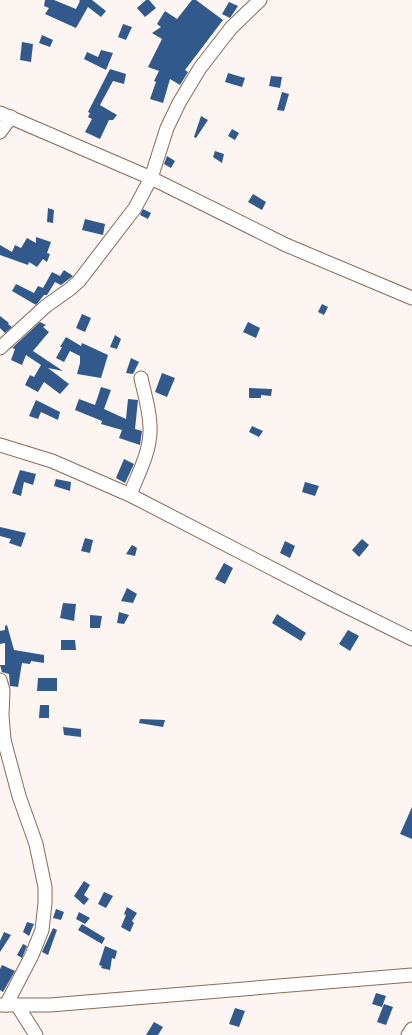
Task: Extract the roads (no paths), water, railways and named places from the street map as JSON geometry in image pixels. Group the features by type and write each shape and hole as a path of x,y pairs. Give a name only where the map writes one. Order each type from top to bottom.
{"street":[{"path":"0,348 46,306 79,281 135,208 151,178 167,128 179,103 200,68 231,28 260,0"},
{"path":"0,132 5,115 151,178 286,245 412,298"},
{"path":"130,495 146,454 150,433 141,378"},
{"path":"0,445 52,461 130,495 326,597 412,639"},
{"path":"0,680 3,690 2,715 4,740 19,796 36,844 45,887 42,930 32,955 7,1005"},
{"path":"7,1005 50,1006 412,975"},
{"path":"7,1005 36,1035"},
{"path":"408,1035 412,1029"}]}
